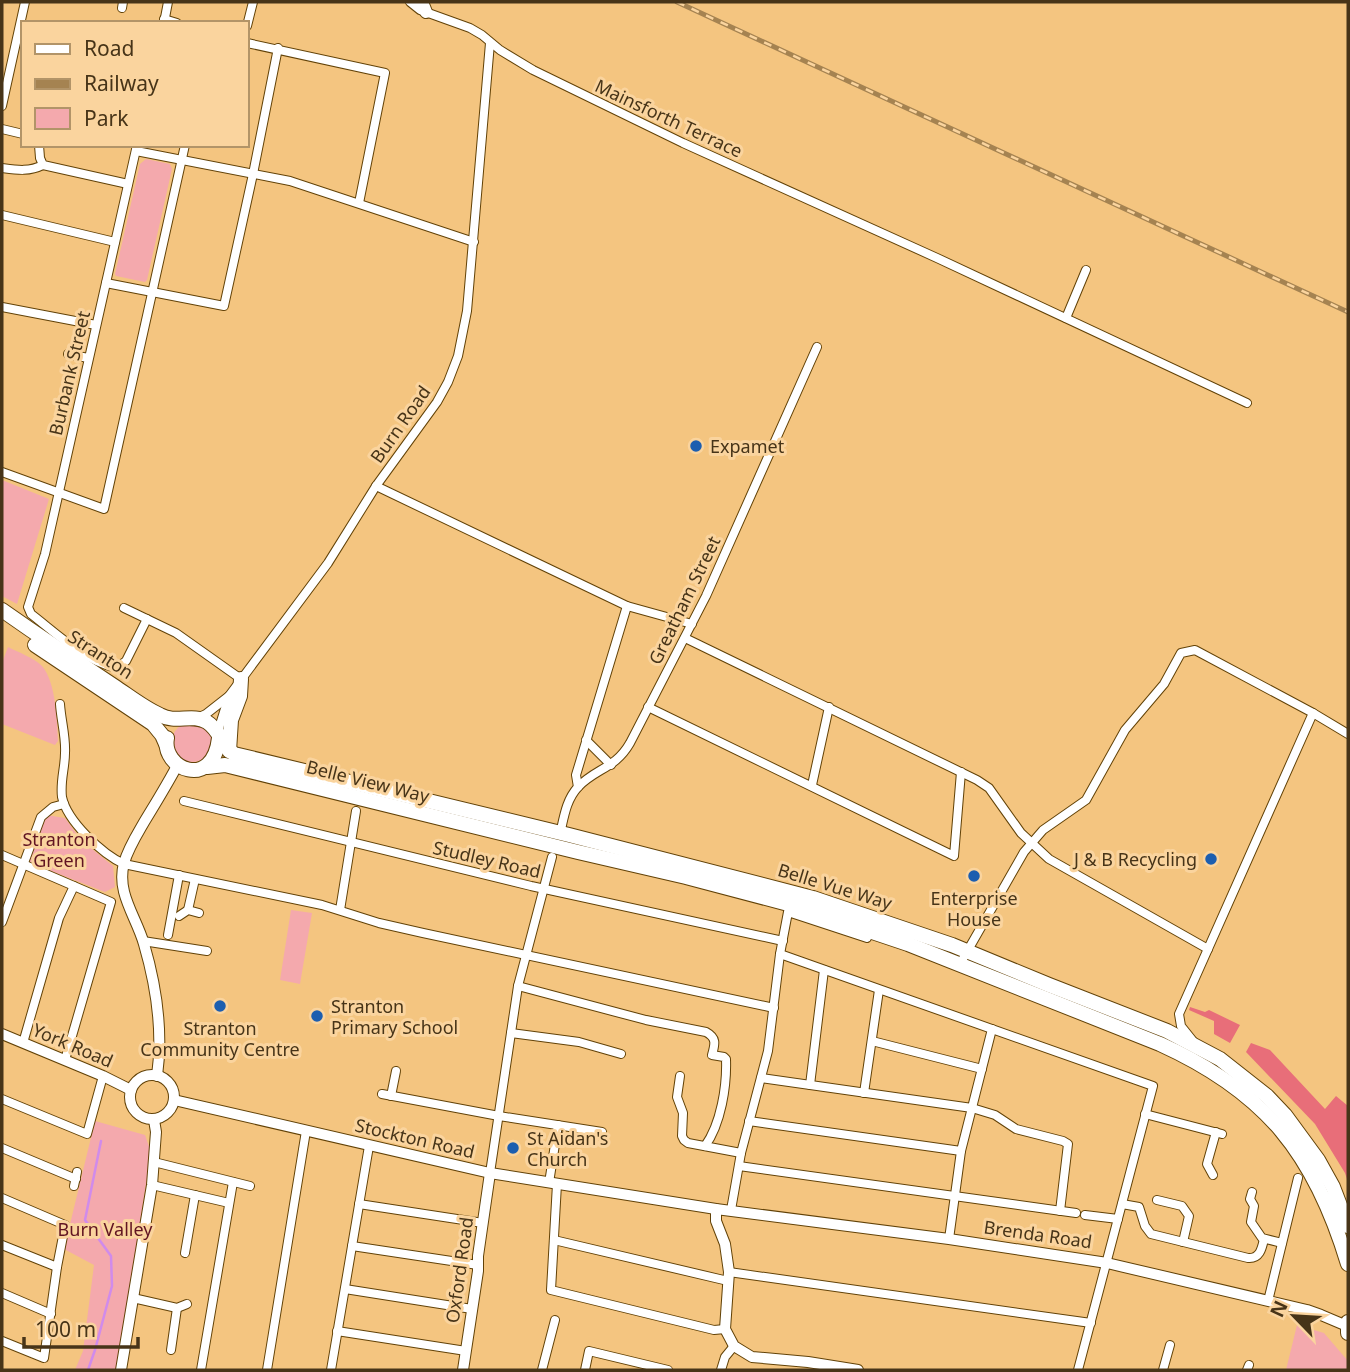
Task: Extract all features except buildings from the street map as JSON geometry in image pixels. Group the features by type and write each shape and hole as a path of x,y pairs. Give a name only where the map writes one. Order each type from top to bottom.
{"highway":[{"name":"Stranton","path":"2,610 158,715 173,720 190,719"},
{"name":"Stranton","path":"2,621 153,724 166,744"},
{"path":"229,751 231,720 240,696 241,679"},
{"path":"219,736 214,760 207,767 192,770 178,764 171,757 166,744 171,730 190,719 210,724 219,736 229,751"},
{"name":"Belle Vue Way","path":"229,751 556,846"},
{"name":"Belle View Way","path":"207,767 225,765 520,838"},
{"name":"Belle Vue Way","path":"520,838 792,905 963,957 1167,1031 1220,1059 1267,1096 1285,1115 1318,1160 1333,1187 1348,1226"},
{"name":"Belle Vue Way","path":"963,957 1185,1055 1250,1098 1288,1139 1310,1170 1327,1203 1348,1264"},
{"path":"1348,1324 1348,1333"}],"main road":[{"path":"158,1076 160,1051 153,983 143,941 122,887 124,864 135,837 178,764"},
{"name":"York Road","path":"2,1034 131,1090"},
{"path":"144,1076 158,1076 169,1082 174,1094 173,1106 165,1116 154,1120 140,1116 134,1111 131,1090 144,1076"},
{"name":"Stockton Road","path":"174,1100 490,1173 716,1209"},
{"path":"121,1370 152,1185 156,1132 154,1120"},
{"name":"Oxford Road","path":"464,1370 490,1173"},
{"path":"716,1209 716,1221 725,1244 728,1276 725,1329 734,1346 752,1357 858,1370"},
{"name":"Brenda Road","path":"716,1209 1107,1262 1268,1301 1348,1324"}],"street":[{"path":"2,106 25,2"},
{"path":"164,21 168,2"},
{"path":"248,22 253,2"},
{"name":"Mainsforth Terrace","path":"410,2 470,28 533,70 683,144 922,251 1247,403"},
{"path":"248,43 385,73 359,204"},
{"name":"Burn Road","path":"190,719 206,714 229,696 328,563 376,486 437,402 448,382 463,337 474,242 490,43"},
{"path":"106,283 224,306 278,48"},
{"path":"2,129 21,134"},
{"path":"39,147 43,165"},
{"path":"2,472 104,509 185,147"},
{"path":"136,148 290,181 474,242"},
{"name":"Burbank Street","path":"136,148 45,554 28,607 31,614 66,641 91,658 116,668 126,661 147,619"},
{"path":"2,168 22,171 43,165 128,184"},
{"path":"2,215 116,242"},
{"path":"1066,318 1086,270"},
{"path":"2,307 96,325"},
{"name":"Greatham Street","path":"578,787 625,752 706,596 817,347"},
{"path":"68,354 88,358"},
{"path":"376,486 627,606 692,624"},
{"path":"490,1173 518,986 566,809 578,787 576,775 627,606"},
{"path":"124,608 176,633 241,679"},
{"path":"685,638 961,772 989,789 1021,832 1049,859 1208,949"},
{"path":"963,957 1031,842 1043,830 1086,800 1125,730 1164,684 1181,653 1195,650 1348,734"},
{"name":"Burn Road","path":"219,736 219,726 229,696"},
{"path":"60,704 65,752 61,784 64,804 73,820 114,860 526,956 774,1008"},
{"path":"648,707 954,856 961,772"},
{"path":"812,785 829,707"},
{"path":"1196,1045 1181,1026 1179,1014 1313,713"},
{"path":"586,740 611,765"},
{"name":"Studley Road","path":"184,801 543,889 783,941"},
{"path":"2,920 41,817 52,807 64,804"},
{"path":"340,911 356,811"},
{"path":"2,855 111,902 65,1060"},
{"path":"168,935 179,875"},
{"path":"179,916 188,910 194,878"},
{"path":"23,1043 59,918 74,886"},
{"path":"188,910 199,913"},
{"path":"731,1210 741,1153 768,1051 788,912 867,939"},
{"path":"143,941 207,951"},
{"path":"780,954 1153,1086 1078,1370"},
{"path":"810,1085 824,970"},
{"path":"518,986 712,1035 715,1038 712,1055 726,1059 719,1119 705,1146"},
{"path":"864,1093 879,990"},
{"path":"948,1239 961,1151 992,1029"},
{"path":"511,1033 579,1042 621,1054"},
{"path":"872,1041 982,1069"},
{"path":"396,1071 387,1095 602,1132"},
{"path":"2,1098 87,1134 103,1076"},
{"path":"680,1076 677,1097 683,1113 684,1140 741,1153"},
{"path":"761,1077 972,1108 995,1115 1016,1129 1063,1140 1068,1144 1060,1211"},
{"path":"1145,1114 1219,1133 1207,1164 1213,1175"},
{"path":"750,1121 961,1151"},
{"path":"558,1125 553,1184 551,1290 714,1330 725,1329"},
{"path":"267,1370 306,1131"},
{"path":"331,1370 369,1146"},
{"path":"2,1148 76,1179"},
{"path":"154,1163 250,1186"},
{"path":"739,1166 1118,1219"},
{"path":"1268,1301 1298,1178"},
{"path":"201,1370 233,1182"},
{"path":"152,1185 229,1203"},
{"path":"1252,1192 1250,1199 1254,1206 1251,1222 1263,1238 1282,1243"},
{"path":"185,1253 195,1195"},
{"path":"2,1198 64,1228 44,1358 2,1341"},
{"path":"1157,1200 1182,1206 1188,1216 1183,1242"},
{"path":"1122,1203 1139,1207 1145,1226 1151,1234 1183,1242 1252,1258 1259,1253 1263,1238"},
{"path":"359,1204 483,1223"},
{"path":"554,1240 728,1276 1091,1323"},
{"path":"2,1245 57,1266"},
{"path":"352,1246 478,1265"},
{"path":"345,1289 472,1309"},
{"path":"2,1293 51,1314"},
{"path":"133,1298 177,1308 187,1304"},
{"path":"171,1350 177,1308"},
{"path":"542,1370 555,1320"},
{"path":"337,1331 466,1351"},
{"path":"1163,1370 1170,1345"},
{"path":"722,1370 725,1357 734,1346"},
{"path":"585,1370 589,1352 668,1370"}],"green space":[{"path":"146,159 170,164 172,169 145,282 115,274 140,164"},
{"path":"2,480 49,499 17,604 2,596"},
{"path":"8,647 35,660 47,673 56,713 58,741 55,745 2,724 2,663"},
{"path":"192,722 206,728 212,742 206,756 192,762 178,756 172,742 178,728"},
{"name":"Stranton Green","path":"46,815 65,818 81,840 113,866 115,887 105,892 28,862"},
{"path":"291,910 312,913 300,984 280,980"},
{"name":"Burn Valley","path":"95,1121 145,1135 151,1152 117,1370 75,1370 83,1351 94,1265 64,1249"},
{"path":"1297,1325 1324,1333 1348,1361 1348,1370 1286,1370"}],"shaded area":[{"path":"1190,1007 1205,1012 1209,1010 1240,1025 1230,1043 1214,1034 1214,1021 1189,1010"},
{"path":"1251,1043 1270,1050 1325,1109 1336,1096 1348,1106 1348,1182 1315,1124 1246,1052"}],"waterway":[{"path":"88,1370 112,1286 111,1256 85,1220 101,1141"}],"railway":[{"path":"677,2 1348,312"}],"place":[{"name":"Expamet","path":"696,446"},
{"name":"J & B Recycling","path":"1211,859"},
{"name":"Enterprise House","path":"974,876"},
{"name":"Stranton Community Centre","path":"220,1006"},
{"name":"Stranton Primary School","path":"317,1016"},
{"name":"St Aidan's Church","path":"513,1148"}]}
